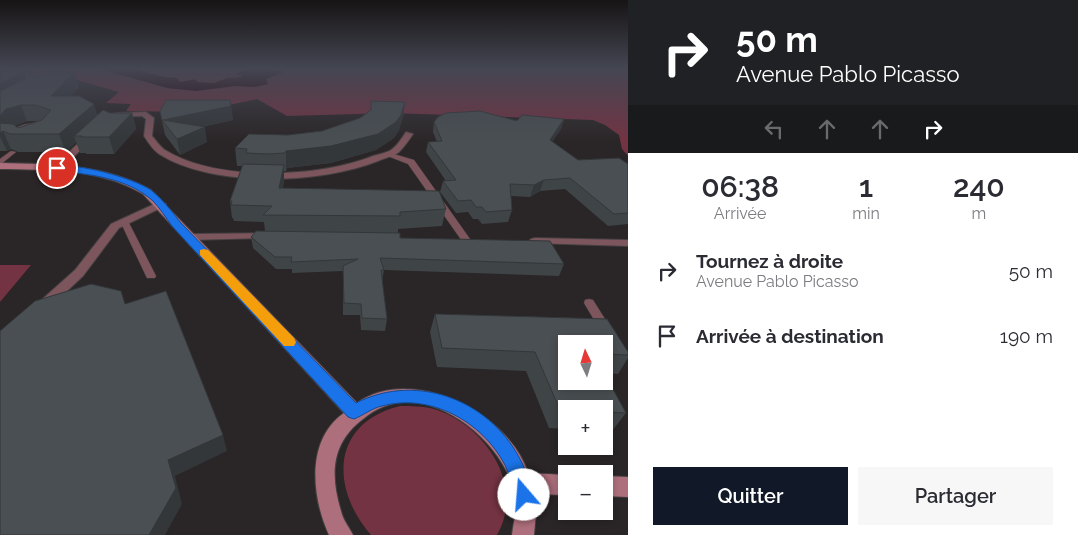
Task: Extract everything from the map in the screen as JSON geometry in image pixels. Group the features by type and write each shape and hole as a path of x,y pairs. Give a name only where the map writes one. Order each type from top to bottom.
{"street":[{"path":"106,121 117,114 143,114 150,118 148,136 160,151 188,164 232,174 270,176 316,173 359,164 395,151 409,134"},
{"path":"57,168 96,131"},
{"path":"0,164 86,171 120,180 146,191 161,204 354,412"},
{"path":"34,314 79,273 109,232 124,221 161,204"},
{"path":"190,237 280,237"},
{"path":"448,239 470,240"},
{"path":"524,241 628,243"},
{"path":"342,535 326,496 325,462 335,433 354,412 377,400 403,395 431,398 454,406 475,419 494,436 511,458 522,483 526,506 523,535"},
{"path":"522,483 558,485"},
{"path":"613,486 628,487"}],"lane":[{"path":"15,139 9,137 17,128 27,125 45,125"},
{"path":"0,164 13,152"},
{"path":"387,154 411,162 470,240"},
{"path":"124,221 151,276"},
{"path":"589,303 609,335"}],"shaded area":[{"path":"118,93 628,93 628,156 622,149 619,135 605,125 593,120 391,113 287,116 257,99 197,112 126,111 131,104 106,103"},
{"path":"0,265 31,265 0,302"},
{"path":"400,406 434,409 452,417 469,428 484,442 495,459 503,477 506,496 505,516 497,535 371,535 358,517 349,497 344,478 344,459 350,442 361,427 377,414"}],"building":[{"path":"0,93 54,93 51,96 79,96 94,104 59,134 10,134 3,131 0,133 0,123 13,124 18,128 42,120 51,110 35,105 21,105 6,109 0,116"},
{"path":"166,100 230,100 231,106 163,120 205,127 177,139 162,120 160,111"},
{"path":"371,101 405,102 401,115 396,122 378,134 331,146 286,151 285,153 246,153 247,149 235,148 249,134 288,135 322,131 360,118 371,110"},
{"path":"103,110 110,113 132,113 109,137 74,136"},
{"path":"480,111 517,121 522,115 564,119 550,140 578,160 619,158 628,164 628,213 614,214 570,178 544,180 534,185 510,184 512,210 486,212 482,207 476,207 471,200 458,201 443,181 456,180 428,142 442,141 434,122 438,117 446,113"},
{"path":"243,164 284,165 279,188 439,191 446,209 400,212 400,216 263,215 272,206 231,205 232,201 230,201"},
{"path":"256,231 400,233 400,238 550,241 564,264 380,258 384,270 381,270 387,319 362,318 361,304 344,303 343,266 358,259 291,262 292,257 275,257 251,237"},
{"path":"91,284 121,291 125,304 166,291 223,435 168,460 176,488 149,535 0,535 0,331 35,301"},
{"path":"435,314 607,319 628,352 628,355 613,354 613,335 558,335 558,390 613,389 626,413 613,412 613,400 558,400 558,405 535,352 442,348"}],"slow traffic":[{"path":"204,252 289,342"}],"route":[{"path":"57,168 105,175 134,185 158,200 176,224 354,412 377,400 403,395 431,398 454,406 475,419 494,436 511,458 522,483 524,495"}]}
